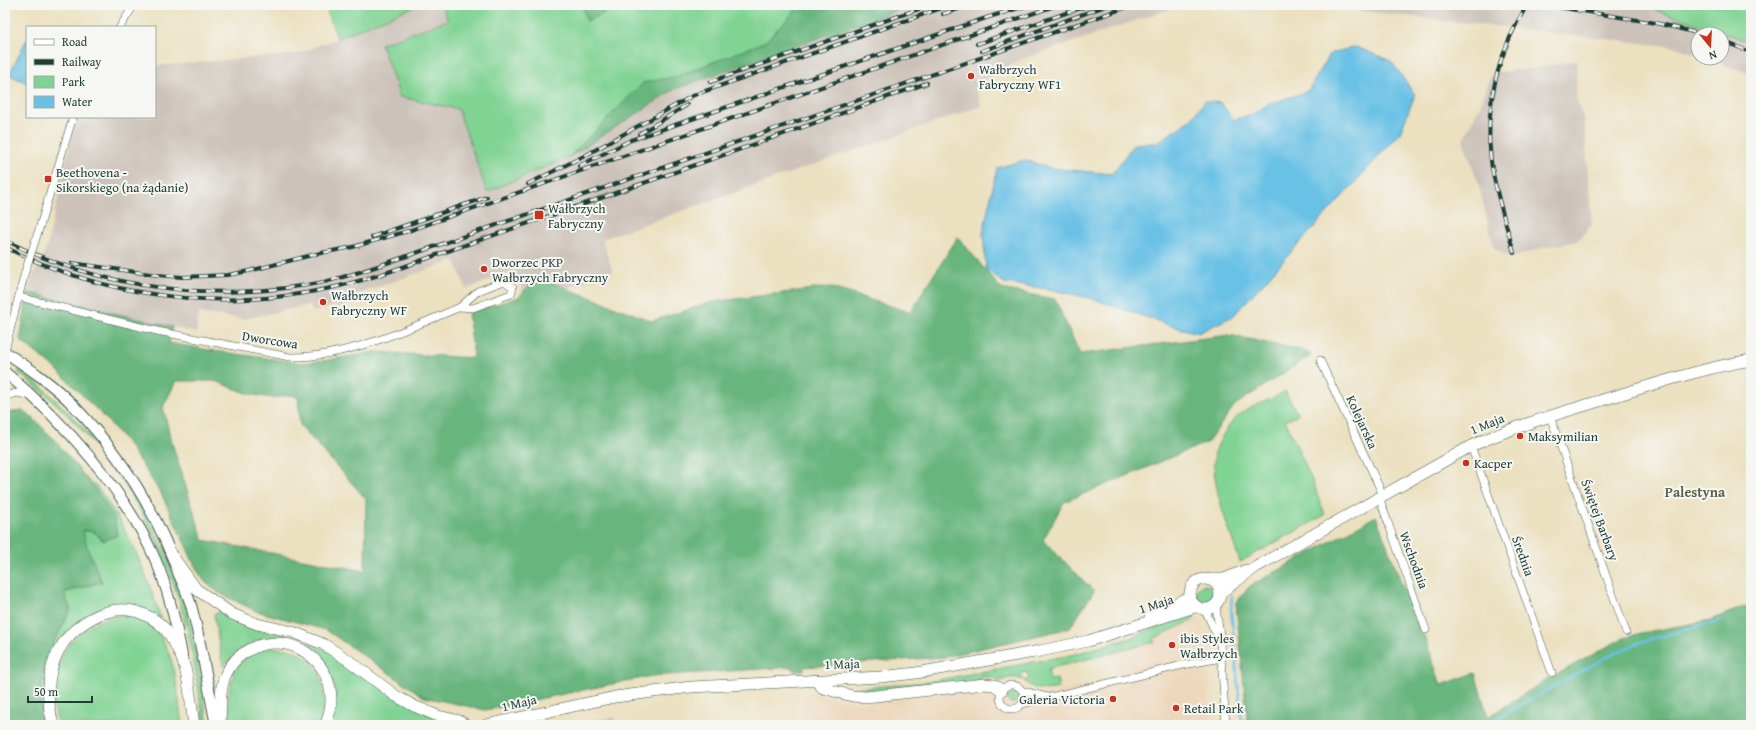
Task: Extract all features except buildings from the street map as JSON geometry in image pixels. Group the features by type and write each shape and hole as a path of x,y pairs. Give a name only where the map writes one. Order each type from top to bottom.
{"main road":[{"path":"5,351 40,376 74,406 123,464 139,488 153,513 173,557 192,608 216,725"},
{"name":"1 Maja","path":"1210,579 1224,579 1256,567 1471,446 1550,416 1708,368 1751,360"},
{"path":"5,372 35,397 61,424 110,481 140,528 154,557 173,609 185,666 194,725"},
{"path":"173,557 196,589 232,614 257,624 293,632 324,644 396,696 414,706 438,716 460,721 465,725"},
{"name":"1 Maja","path":"1219,598 1256,567"},
{"path":"1201,579 1210,579 1217,585 1219,598 1208,609 1198,608 1189,597 1190,588 1201,579"},
{"path":"1137,625 1189,597"},
{"name":"1 Maja","path":"486,725 616,697 691,687 881,677 978,662 1088,641 1137,625 1198,608"},
{"path":"54,725 49,709 49,687 56,656 66,641 78,628 92,618 106,612 121,610 131,610 150,617 162,626 170,636 185,666"},
{"path":"220,725 223,688 226,674 231,665 247,651 268,643 287,643 310,655 317,662 327,679 330,690 331,702 326,725"},
{"path":"815,680 823,688 859,697 891,696 985,684 994,685 1002,690"}],"street":[{"path":"121,26 134,5"},
{"path":"5,351 25,272 73,118"},
{"name":"Dworcowa","path":"19,297 157,331 290,357 309,357 358,346 460,307 478,291 505,280 513,287 511,294 473,308 460,307"},
{"name":"Kolejarska","path":"1320,360 1381,496"},
{"path":"5,396 17,393 35,397"},
{"name":"Świętej Barbary","path":"1550,416 1626,632"},
{"name":"Średnia","path":"1471,446 1552,673"},
{"name":"Wschodnia","path":"1381,496 1426,630"},
{"path":"1219,598 1217,614 1221,631 1220,643 1226,725"},
{"path":"1198,608 1207,614 1220,643"},
{"path":"1047,697 1023,691 1018,686 1014,685 1008,686 1002,690 1000,698 1005,707 1012,709 1022,704 1047,697 1207,660 1222,658"},
{"path":"1022,704 1024,696 1023,691"}],"shaded area":[{"path":"418,5 442,5 448,20 381,44 400,97 458,109 487,192 569,157 675,89 912,5 1188,5 1176,7 1022,59 976,85 981,106 602,239 613,272 541,297 524,297 516,271 466,289 455,260 358,294 359,301 338,308 336,305 313,312 309,305 245,319 199,313 196,333 27,290 47,247 76,118 156,118 156,66 298,54"},
{"path":"1309,5 1645,5 1717,26 1690,26 1690,52 1676,47"},
{"path":"1730,30 1751,36 1751,74 1729,66"},
{"path":"1577,60 1576,97 1584,122 1592,224 1576,242 1544,247 1515,257 1507,256 1494,248 1478,182 1463,140 1482,101 1493,70 1501,72 1538,68"},
{"path":"1200,618 1207,650 1212,725 802,725 804,695 811,693 859,703 984,689 990,690 993,694 1002,684 1013,681 1021,683 1033,691 1055,693 1117,677 1112,652 1130,648 1194,619"},
{"path":"615,717 616,725 575,725 584,723 584,721"}],"green space":[{"path":"325,5 418,5 337,38"},
{"path":"442,5 582,5 587,21 622,5 801,5 765,42 678,76 643,83 569,157 487,192 458,109 400,97 381,44 448,20"},
{"path":"582,5 622,5 587,21"},
{"path":"801,5 912,5 675,89 569,157 643,83 678,76 765,42"},
{"path":"1638,5 1751,5 1751,42 1730,35 1730,26 1703,26"},
{"path":"958,237 1001,289 1055,299 1080,354 1229,335 1305,351 1311,355 1235,405 1208,442 1064,502 1043,540 1094,591 1070,628 944,657 803,667 804,670 794,671 792,667 652,676 485,710 424,697 326,630 256,611 219,593 205,582 197,570 162,495 128,444 107,420 54,367 20,340 28,292 172,327 169,343 302,363 375,352 474,358 468,313 519,297 537,277 652,321 712,302 829,287 910,312","holes":["176,381 215,381 249,394 273,398 290,395 298,397 300,425 366,499 365,571 203,540 171,440 163,407"]},
{"path":"21,369 51,395 104,452 147,515 164,549 179,586 190,624 198,661 208,725 204,725 193,658 175,587 150,529 118,475 99,450 55,403 18,372"},
{"path":"1285,391 1298,415 1285,420 1314,485 1325,515 1240,562 1218,493 1214,465 1215,453 1218,444 1230,424 1237,417 1248,409"},
{"path":"22,410 34,419 51,436 92,485 113,516 117,535 103,541 95,532 83,530 87,547 101,582 64,592 70,610 44,660 40,701 47,725 5,725 5,426 9,413"},
{"path":"92,484 95,484 126,532 142,565 161,619 134,606 117,605 58,644 50,725 47,725 40,701 44,660 71,610 64,593 102,582 87,547 83,531 95,532 103,541 118,535 113,516"},
{"path":"1376,516 1420,632 1424,635 1441,685 1475,673 1488,717 1543,682 1621,639 1641,633 1711,620 1751,604 1751,725 1245,725 1247,717 1236,604 1243,593 1250,586"},
{"path":"1205,585 1211,588 1214,594 1211,600 1205,603 1199,600 1196,594 1199,588"},
{"path":"219,612 237,623 254,629 286,635 330,651 442,720 425,725 329,725 336,692 331,675 310,649 295,640 277,638 262,639 239,650 223,667 214,615"},
{"path":"1192,613 1195,617 1193,620 1153,639 1155,642 1048,669 1050,680 1057,679 1059,688 1044,690 1032,687 1024,681 1029,679 1027,672 1021,673 1023,680 1009,678 1001,681 991,677 982,677 980,680 867,694 842,690 927,682 1071,655 1130,638"},
{"path":"117,615 136,616 156,626 154,628 162,639 172,662 182,725 59,725 55,713 54,686 60,660 74,639 88,627 108,617"},
{"path":"268,648 295,651 308,659 315,666 320,675 324,695 318,725 232,725 228,700 231,682 234,676 231,673 239,663 247,657"},
{"path":"1011,691 1015,691 1019,697 1015,703 1011,703 1007,699 1007,695"}],"water":[{"path":"26,41 26,83 9,75"},
{"path":"1356,47 1391,61 1415,95 1400,133 1233,316 1198,333 1172,326 1097,300 1049,289 1004,283 986,269 983,233 997,168 1025,160 1050,168 1112,174 1134,144 1157,143 1191,119 1205,101 1221,103 1234,120 1253,114 1267,105 1308,91 1331,53"}],"waterway":[{"path":"1232,597 1231,610 1242,725"},
{"path":"1485,725 1610,655 1641,642 1721,620"}],"railway":[{"path":"710,82 930,5"},
{"path":"528,184 586,155 694,95 950,5"},
{"path":"943,14 970,5"},
{"path":"579,166 631,140 989,17 1029,5"},
{"path":"72,263 182,277 228,275 316,254 353,247 408,231 1057,5"},
{"path":"977,44 1089,5"},
{"path":"982,51 1108,5"},
{"path":"5,240 42,257 81,271 120,281 161,288 202,291 243,291 284,288 324,282 380,265 1133,5"},
{"path":"1514,253 1493,173 1489,140 1490,120 1492,100 1501,61 1508,41 1527,5"},
{"path":"1545,5 1656,23 1690,31"},
{"path":"1730,44 1751,52"},
{"path":"5,247 42,264 81,278 121,288 162,295 203,299 244,299 285,296 326,289 370,278 548,217 927,83"},
{"path":"639,134 687,105"},
{"path":"372,237 487,197"}],"place":[{"name":"Wałbrzych Fabryczny WF1","path":"971,76"},
{"name":"Beethovena - Sikorskiego (na żądanie)","path":"48,179"},
{"name":"Wałbrzych Fabryczny","path":"539,215"},
{"name":"Dworzec PKP Wałbrzych Fabryczny","path":"484,269"},
{"name":"Wałbrzych Fabryczny WF","path":"323,302"},
{"name":"Maksymilian","path":"1520,436"},
{"name":"Kacper","path":"1466,463"},
{"name":"ibis Styles Wałbrzych","path":"1172,645"},
{"name":"Galeria Victoria","path":"1113,699"},
{"name":"Retail Park","path":"1176,708"}],"district":[{"name":"Palestyna","path":"1695,492"}]}
